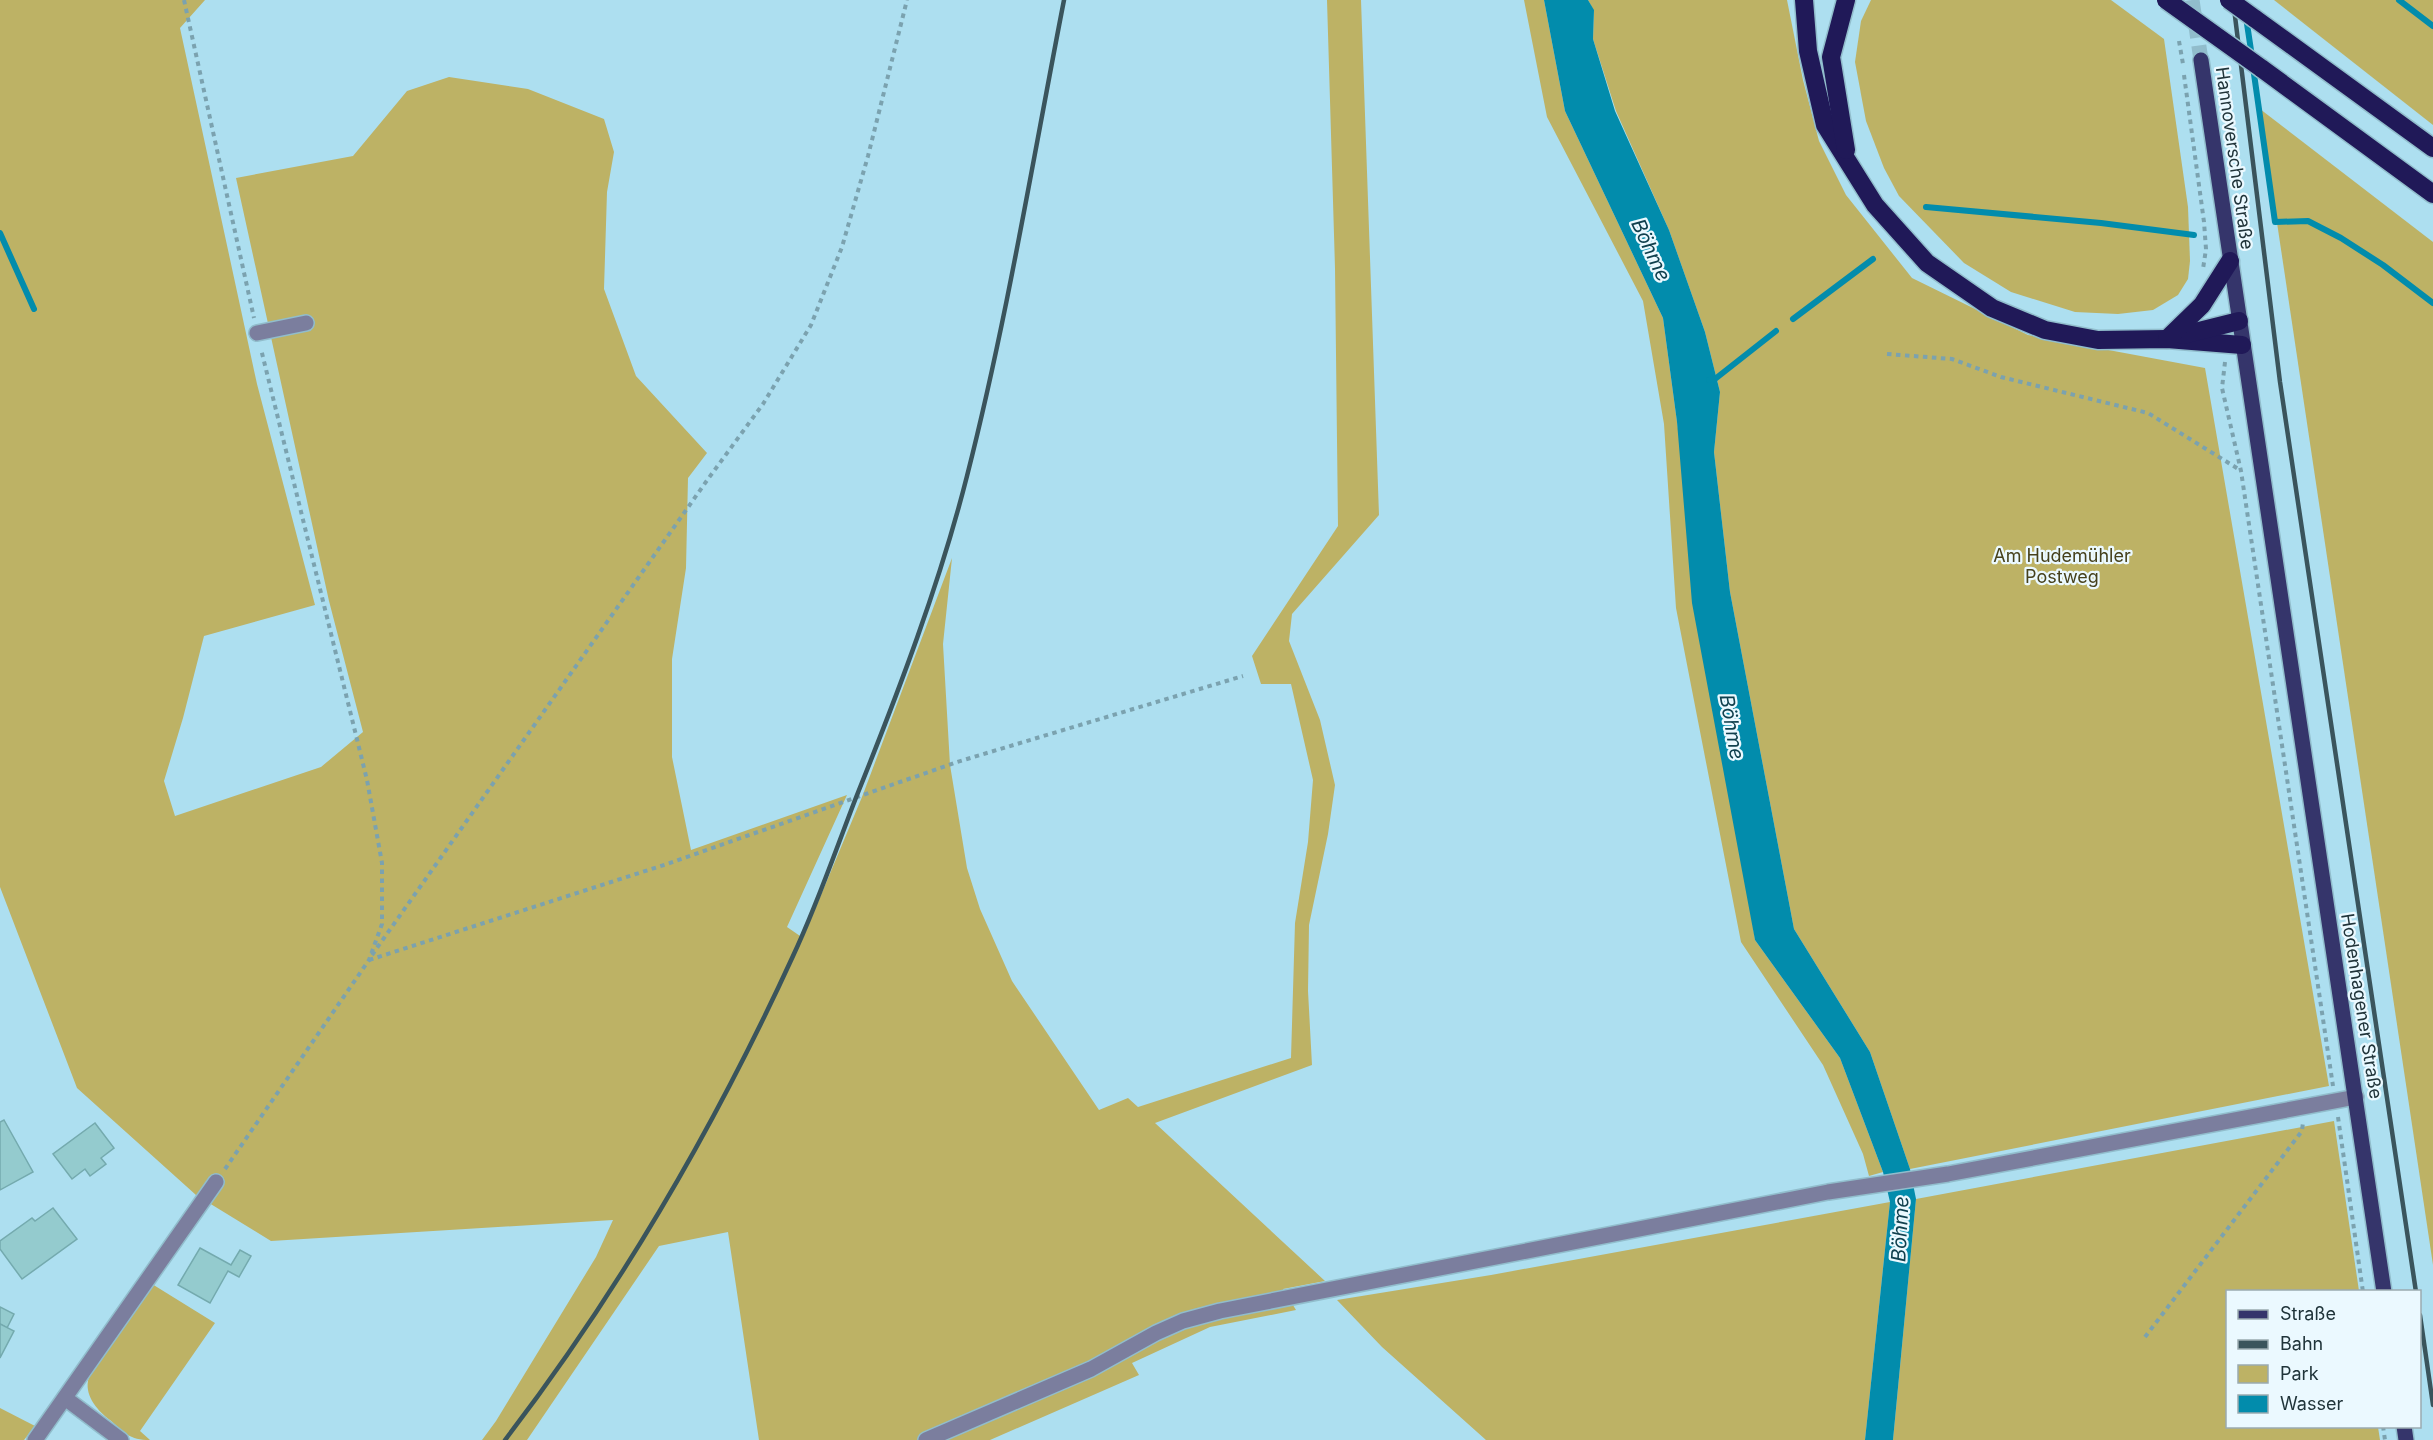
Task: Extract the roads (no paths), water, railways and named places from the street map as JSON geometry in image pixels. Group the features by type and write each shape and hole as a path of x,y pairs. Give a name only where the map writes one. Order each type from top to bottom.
{"highway":[{"path":"1804,0 1809,51 1825,125 1848,158 1875,205 1927,263 1992,308 2045,330 2098,340 2167,339 2242,345"},
{"path":"1846,0 1831,57 1848,158"},
{"path":"2166,0 2433,194"},
{"path":"2229,0 2433,148"},
{"path":"2167,339 2202,305 2230,261"},
{"path":"2167,339 2239,321"}],"main road":[{"name":"Hannoversche Straße","path":"2201,60 2260,467"},
{"name":"Hodenhagener Straße","path":"2260,467 2384,1290"}],"street":[{"path":"257,333 306,323"},
{"path":"926,1440 1091,1369 1156,1332 1183,1321 1313,1292 1867,1185 1948,1174 2356,1097"},
{"path":"35,1440 216,1182"},
{"path":"65,1398 121,1440"}],"water":[{"name":"Böhme","path":"1544,0 1588,0 1594,10 1593,39 1615,111 1669,230 1705,332 1720,392 1714,452 1730,592 1794,929 1870,1052 1910,1169 1916,1199 1893,1440 1865,1440 1890,1202 1883,1172 1840,1058 1755,940 1692,603 1677,422 1663,318 1565,111"}],"waterway":[{"path":"2399,0 2433,26"},
{"path":"2246,17 2252,57"},
{"path":"2253,67 2275,222 2308,221 2341,238 2383,265 2433,303"},
{"path":"1926,207 2101,223 2194,235"},
{"path":"0,233 34,309"},
{"path":"1793,319 1873,259"},
{"path":"1709,380 1715,379 1776,331"}],"tunnel":[{"path":"2192,0 2201,60"}],"railway":[{"path":"505,1440 588,1325 663,1206 763,1019 819,896 917,637 944,557 967,476 1007,298 1064,0"},
{"path":"2233,0 2280,382 2416,1290"},
{"path":"2421,1322 2433,1405"}],"park label":[{"name":"Am Hudemühler Postweg","path":"2062,565"}]}
